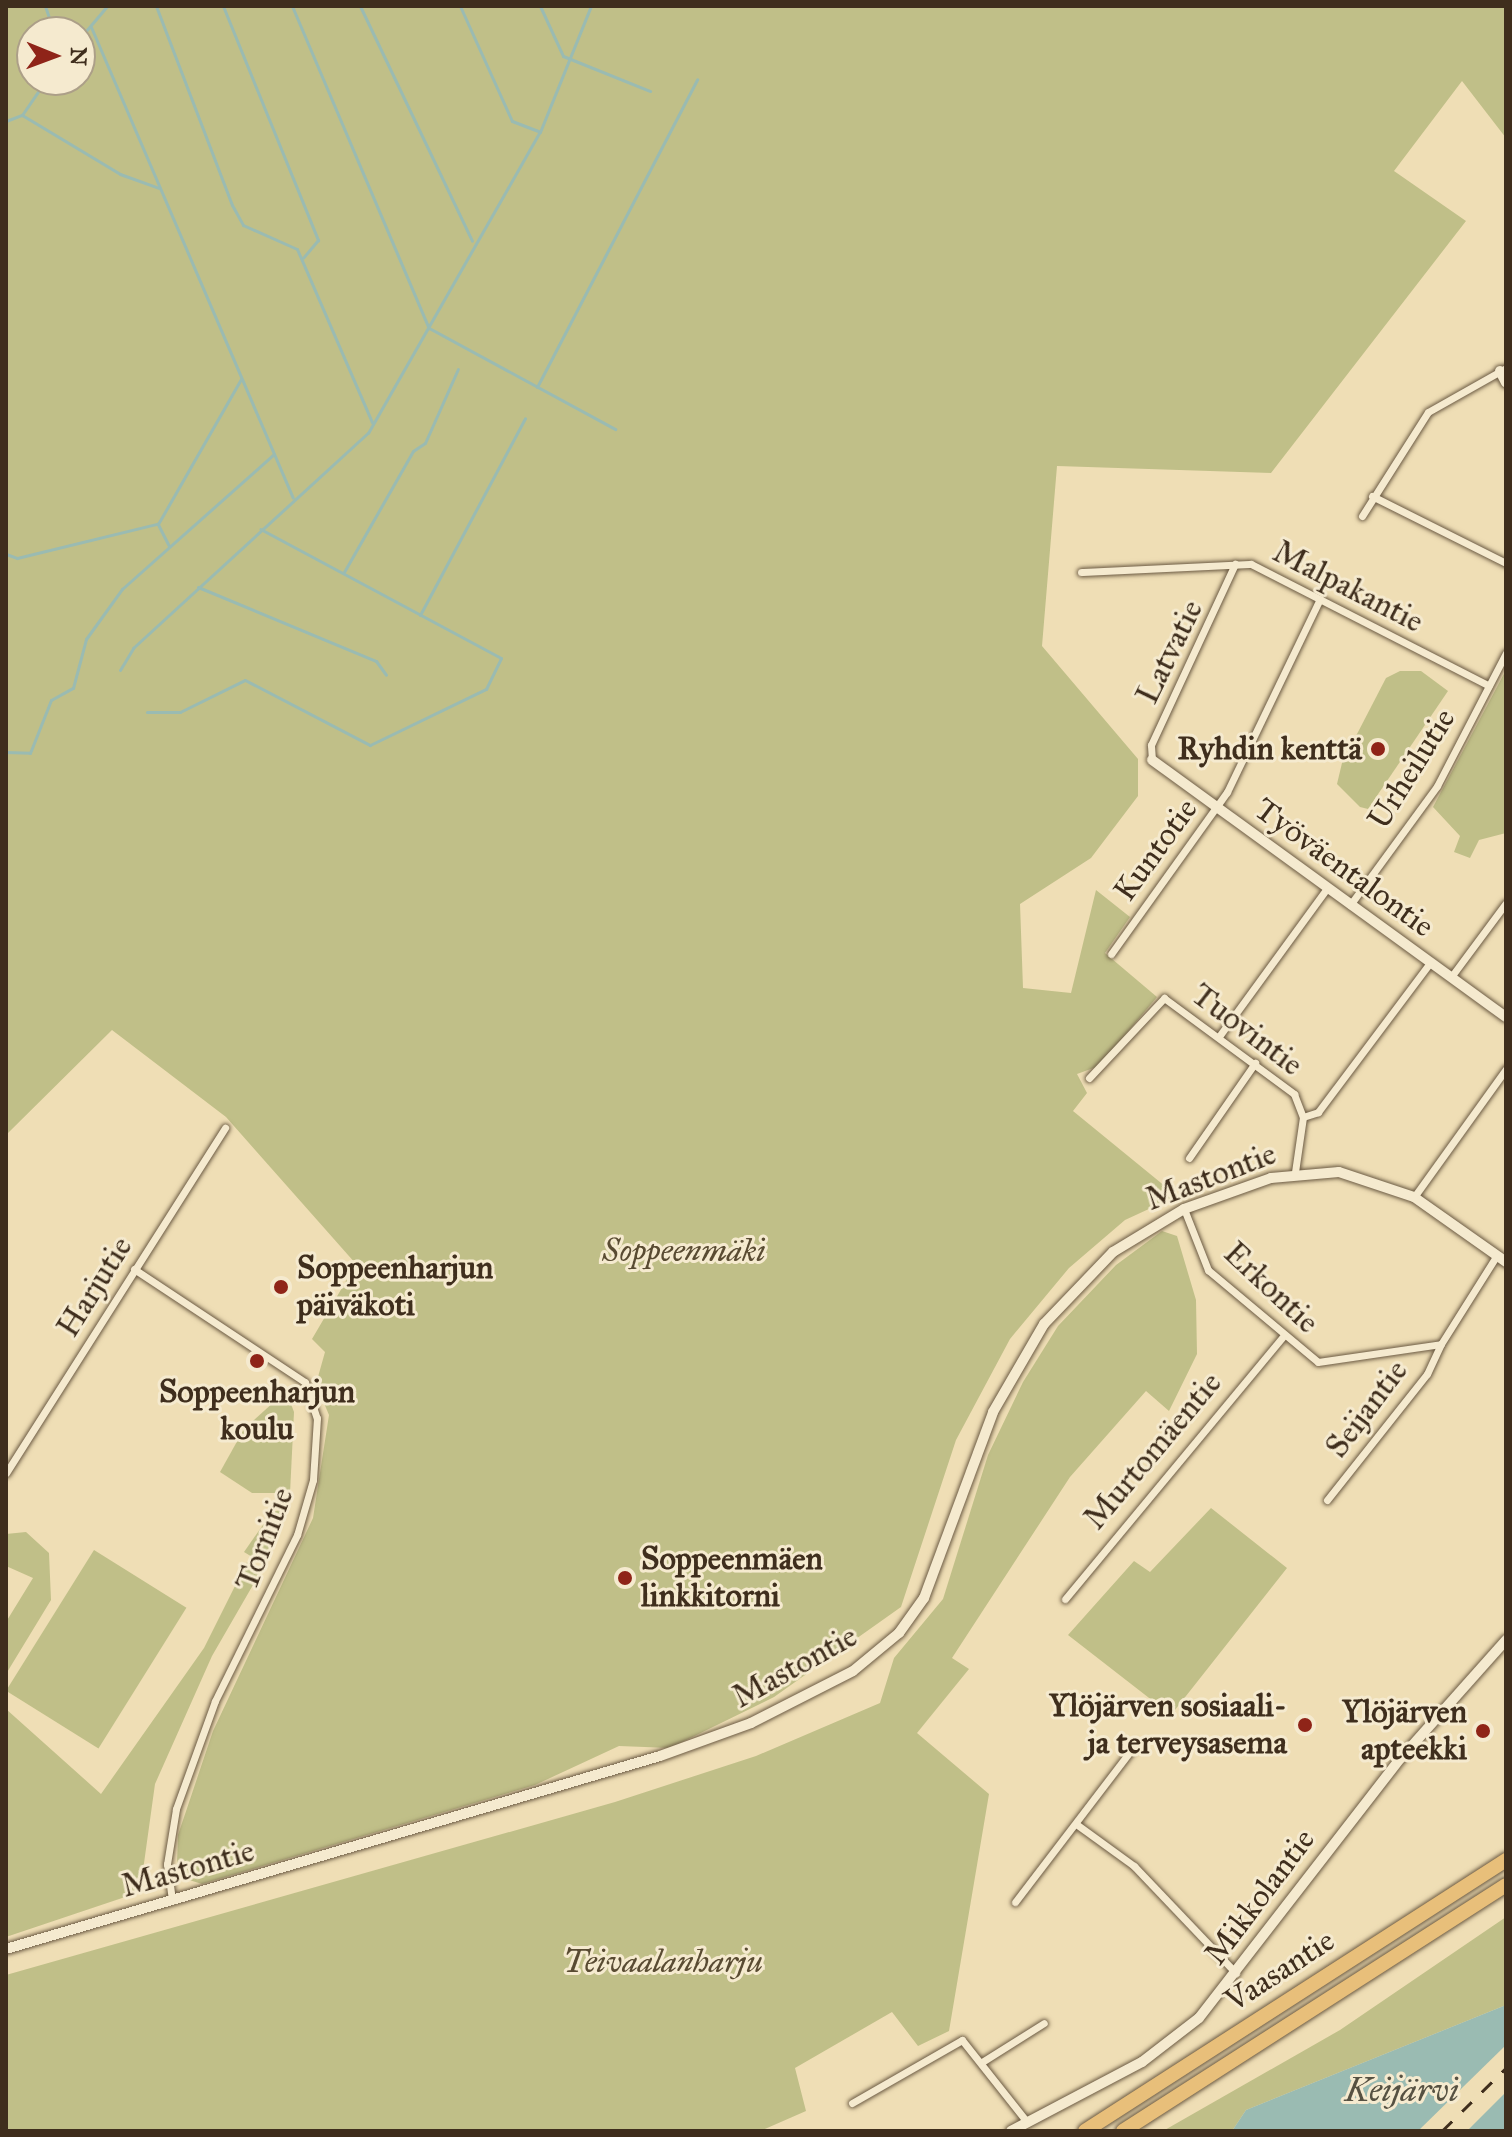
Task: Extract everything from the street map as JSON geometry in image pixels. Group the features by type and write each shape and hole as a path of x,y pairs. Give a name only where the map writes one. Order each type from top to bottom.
{"highway":[{"name":"Vaasantie","path":"1085,2131 1506,1860"},
{"name":"Vaasantie","path":"1123,2131 1506,1885"}],"main road":[{"path":"1503,369 1506,383"},
{"name":"Työväentalontie","path":"1152,760 1506,1017"},
{"name":"Mastontie","path":"6,1949 686,1748 780,1710 860,1666 899,1633 924,1598 988,1424 1044,1324 1113,1252 1184,1209 1295,1172 1350,1174 1414,1197 1501,1259"},
{"name":"Mikkolantie","path":"1011,2131 1165,2048 1236,1973 1401,1758 1506,1640"}],"street":[{"path":"1362,516 1428,412 1503,369"},
{"path":"1372,496 1506,563"},
{"name":"Latvatie","path":"1152,760 1151,745 1235,564"},
{"name":"Malpakantie","path":"1081,572 1251,564 1489,686"},
{"name":"Kuntotie","path":"1111,954 1216,808 1320,599"},
{"name":"Urheilutie","path":"1350,905 1437,786 1506,653"},
{"path":"1220,1035 1327,888"},
{"path":"1451,977 1506,903"},
{"path":"1295,1172 1303,1117 1318,1112 1430,963"},
{"name":"Tuovintie","path":"1089,1078 1164,998 1220,1035 1294,1094 1303,1117"},
{"path":"1189,1158 1255,1063"},
{"path":"1414,1197 1506,1069"},
{"name":"Harjutie","path":"6,1473 225,1128"},
{"name":"Erkontie","path":"1184,1209 1208,1270 1283,1336 1326,1362 1441,1344"},
{"path":"1441,1344 1501,1259"},
{"name":"Tornitie","path":"134,1269 305,1382 317,1418 313,1480 297,1535 215,1701 176,1809 167,1864 172,1901"},
{"name":"Murtomäentie","path":"1065,1599 1283,1336"},
{"name":"Seijantie","path":"1327,1500 1427,1374 1441,1344"},
{"path":"1015,1902 1135,1745"},
{"path":"1076,1824 1134,1866 1236,1973"},
{"path":"982,2062 1044,2023"},
{"path":"852,2103 962,2040 1027,2122"}],"green space":[{"name":"Soppeenmäki","path":"6,6 1506,6 1506,138 1462,81 1394,171 1466,221 1271,473 1057,466 1042,646 1138,759 1138,796 1091,858 1020,904 1023,988 1071,993 1096,890 1130,917 1105,953 1157,997 1099,1066 1077,1074 1087,1093 1073,1111 1177,1196 1125,1220 1069,1268 1010,1339 956,1440 901,1607 774,1697 670,1748 619,1746 535,1785 202,1884 186,1879 177,1864 178,1835 213,1731 313,1518 329,1415 316,1384 325,1352 312,1339 356,1264 226,1117 112,1030 6,1135"},
{"path":"1506,670 1506,833 1479,840 1470,858 1454,852 1460,836 1433,807"},
{"name":"Ryhdin kenttä","path":"1400,671 1421,671 1448,691 1368,809 1360,807 1337,784 1342,763 1386,678"},
{"name":"Teivaalanharju","path":"1162,1231 1177,1236 1196,1300 1197,1354 1169,1411 1146,1391 1070,1477 952,1658 969,1669 917,1733 989,1794 949,2031 918,2046 892,2012 795,2068 806,2111 760,2131 6,2131 6,1975 615,1802 756,1756 880,1703 894,1658 943,1599 988,1455 1023,1382 1058,1326 1116,1265"},
{"path":"286,1391 294,1412 290,1493 252,1493 220,1472 244,1429"},
{"path":"1211,1508 1287,1568 1171,1715 1068,1635 1134,1561 1150,1572"},
{"path":"285,1509 264,1564 244,1552 272,1512"},
{"path":"26,1532 49,1553 51,1600 6,1674 6,1622 33,1578 6,1566 6,1534"},
{"path":"94,1550 186,1608 98,1749 6,1691"},
{"path":"247,1562 261,1571 212,1656 155,1784 140,1892 6,1937 6,1709 101,1794 204,1648"},
{"path":"1506,1917 1506,2005 1246,2110 1232,2131 1163,2131 1340,2030"}],"water":[{"name":"Keijärvi","path":"1506,2005 1506,2045 1418,2131 1232,2131 1246,2110"},
{"name":"Keijärvi","path":"1506,2092 1506,2131 1467,2131"}],"waterway":[{"path":"45,6 48,16"},
{"path":"96,19 107,6"},
{"path":"156,6 232,205 243,225 297,249 372,422"},
{"path":"223,6 318,240 303,258"},
{"path":"292,6 429,328 615,429"},
{"path":"360,6 472,241"},
{"path":"460,6 512,121 540,132"},
{"path":"540,6 563,56 650,91"},
{"path":"120,670 133,648 368,433 540,132 591,6"},
{"path":"96,39 293,498"},
{"path":"537,387 697,79"},
{"path":"6,121 22,115 35,96"},
{"path":"22,115 120,174 159,188"},
{"path":"344,572 413,451 425,443 458,369"},
{"path":"169,546 158,524 241,379"},
{"path":"420,615 525,418"},
{"path":"6,752 30,753 51,700 73,688 86,639 122,589 274,454"},
{"path":"6,554 17,558 157,524"},
{"path":"147,712 180,712 245,680 370,745 486,689 501,658 260,529"},
{"path":"198,587 376,661 386,675"}],"railway":[{"path":"1442,2131 1506,2068"}],"place":[{"name":"Ryhdin kenttä","path":"1378,749"},
{"name":"Soppeenharjun päiväkoti","path":"281,1287"},
{"name":"Soppeenharjun koulu","path":"257,1361"},
{"name":"Soppeenmäen linkkitorni","path":"625,1578"},
{"name":"Ylöjärven sosiaali- ja terveysasema","path":"1305,1725"},
{"name":"Ylöjärven apteekki","path":"1483,1731"}]}
